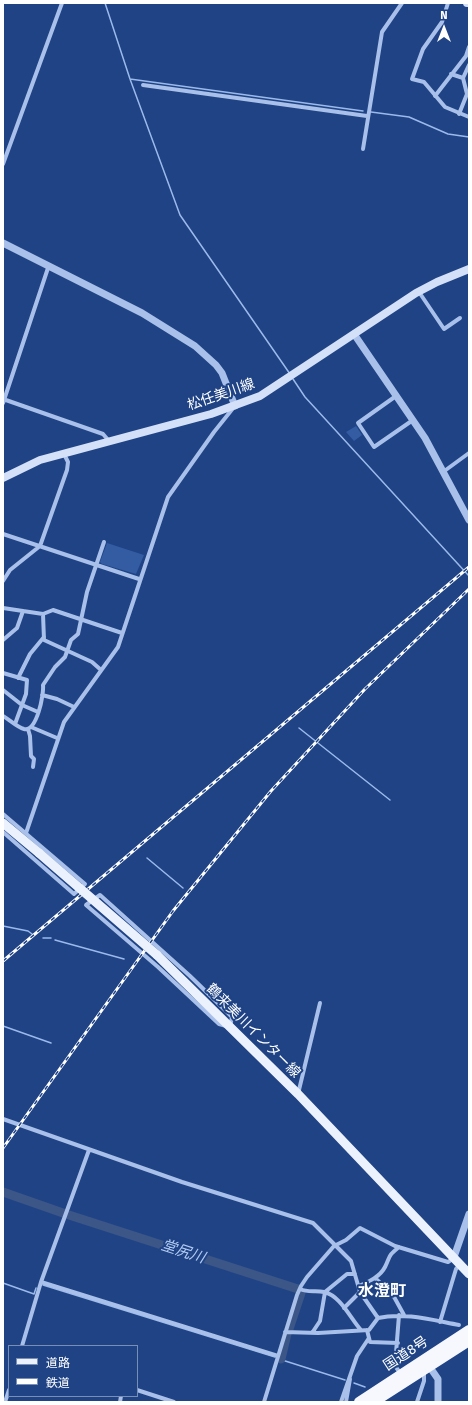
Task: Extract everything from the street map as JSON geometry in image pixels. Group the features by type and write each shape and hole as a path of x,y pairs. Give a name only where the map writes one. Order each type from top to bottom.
{"highway":[{"name":"国道8号","path":"359,1402 469,1330"},
{"name":"国道8号","path":"374,1402 469,1341"}],"main road":[{"name":"松任美川線","path":"3,478 40,460 211,414 260,396 419,292 437,282 469,270"},
{"name":"鶴来美川インター線","path":"3,823 157,955 298,1094 469,1274"}],"street":[{"path":"3,164 62,3"},
{"path":"363,149 367,116 382,32 402,3"},
{"path":"448,3 442,22 424,49 412,79 424,82 445,107 469,117"},
{"path":"435,96 451,74 467,58 469,47"},
{"path":"459,114 468,95 463,78 469,65"},
{"path":"451,74 463,78"},
{"path":"144,85 367,116"},
{"path":"3,243 7,247 49,265 142,313 196,347 216,365 222,373 235,406 168,497 139,579 118,647 64,722 57,738 26,833"},
{"path":"49,265 3,401 103,434 110,441"},
{"path":"419,292 444,329 460,318"},
{"path":"354,334 425,438 469,520"},
{"path":"396,396 358,423 374,447 413,420"},
{"path":"3,581 10,570 40,546 67,470 68,462 64,453"},
{"path":"443,472 469,454"},
{"path":"3,534 139,579"},
{"path":"33,767 34,759 30,756 30,728 34,725 38,712 43,685 55,667 65,657 72,640 78,634 88,592 104,542"},
{"path":"3,608 43,614 53,610 122,633"},
{"path":"3,640 17,628 23,611"},
{"path":"43,614 44,640 67,652 92,662 101,670"},
{"path":"18,678 30,654 44,637"},
{"path":"3,673 27,680 26,694 15,724"},
{"path":"3,697 4,691 22,705 38,712"},
{"path":"42,695 57,699 74,707"},
{"path":"3,716 25,729 30,728 57,738"},
{"path":"3,814 85,884 74,894 3,832"},
{"path":"100,895 190,976 232,1017 230,1027 219,1024 158,967 86,905 100,895"},
{"path":"298,1094 320,1003"},
{"path":"3,1119 182,1182 313,1223 334,1246 351,1261 360,1292 378,1318"},
{"path":"22,1345 41,1282 89,1150"},
{"path":"440,1322 456,1269 469,1214"},
{"path":"264,1402 285,1332 300,1289 307,1277 334,1246 346,1240 360,1228 399,1247 448,1262 457,1261"},
{"path":"359,1286 375,1278 385,1267 390,1255 399,1247"},
{"path":"312,1333 320,1321 325,1292 346,1274 355,1274"},
{"path":"375,1278 393,1295 402,1315 395,1366 401,1374"},
{"path":"41,1282 278,1356"},
{"path":"300,1289 304,1291 325,1292 339,1301 361,1330"},
{"path":"344,1308 360,1292"},
{"path":"285,1332 312,1333 367,1330 374,1325 378,1318 392,1315 402,1315 459,1325"},
{"path":"367,1330 370,1342 398,1343"},
{"path":"341,1402 357,1356 369,1338"},
{"path":"417,1402 427,1368"},
{"path":"427,1368 438,1379 438,1402"},
{"path":"346,1402 350,1379"},
{"path":"138,1390 174,1402"}],"shaded area":[{"path":"356,426 362,435 354,441 346,432"},
{"path":"107,543 144,555 136,574 102,564 100,562"}],"waterway":[{"path":"105,3 130,79 180,215 290,374"},
{"path":"130,79 363,111"},
{"path":"371,112 409,117 448,134 469,137"},
{"path":"293,379 305,397 469,576"},
{"path":"299,728 390,800"},
{"path":"147,858 183,888"},
{"path":"3,926 28,931 32,934"},
{"path":"43,938 51,938"},
{"path":"55,940 124,959"},
{"path":"3,1026 51,1043"},
{"name":"堂尻川","path":"3,1192 63,1213"},
{"name":"堂尻川","path":"69,1215 298,1289"},
{"path":"3,1283 34,1294 36,1288"},
{"path":"43,1285 275,1357"},
{"name":"堂尻川","path":"289,1329 301,1293"},
{"name":"堂尻川","path":"281,1359 287,1334"},
{"path":"279,1359 345,1380"},
{"path":"354,1383 365,1387"}],"railway":[{"path":"3,961 469,567"},
{"path":"3,1148 173,911 271,791 365,689 469,589"}],"district":[{"name":"水澄町","path":"382,1292"}]}
